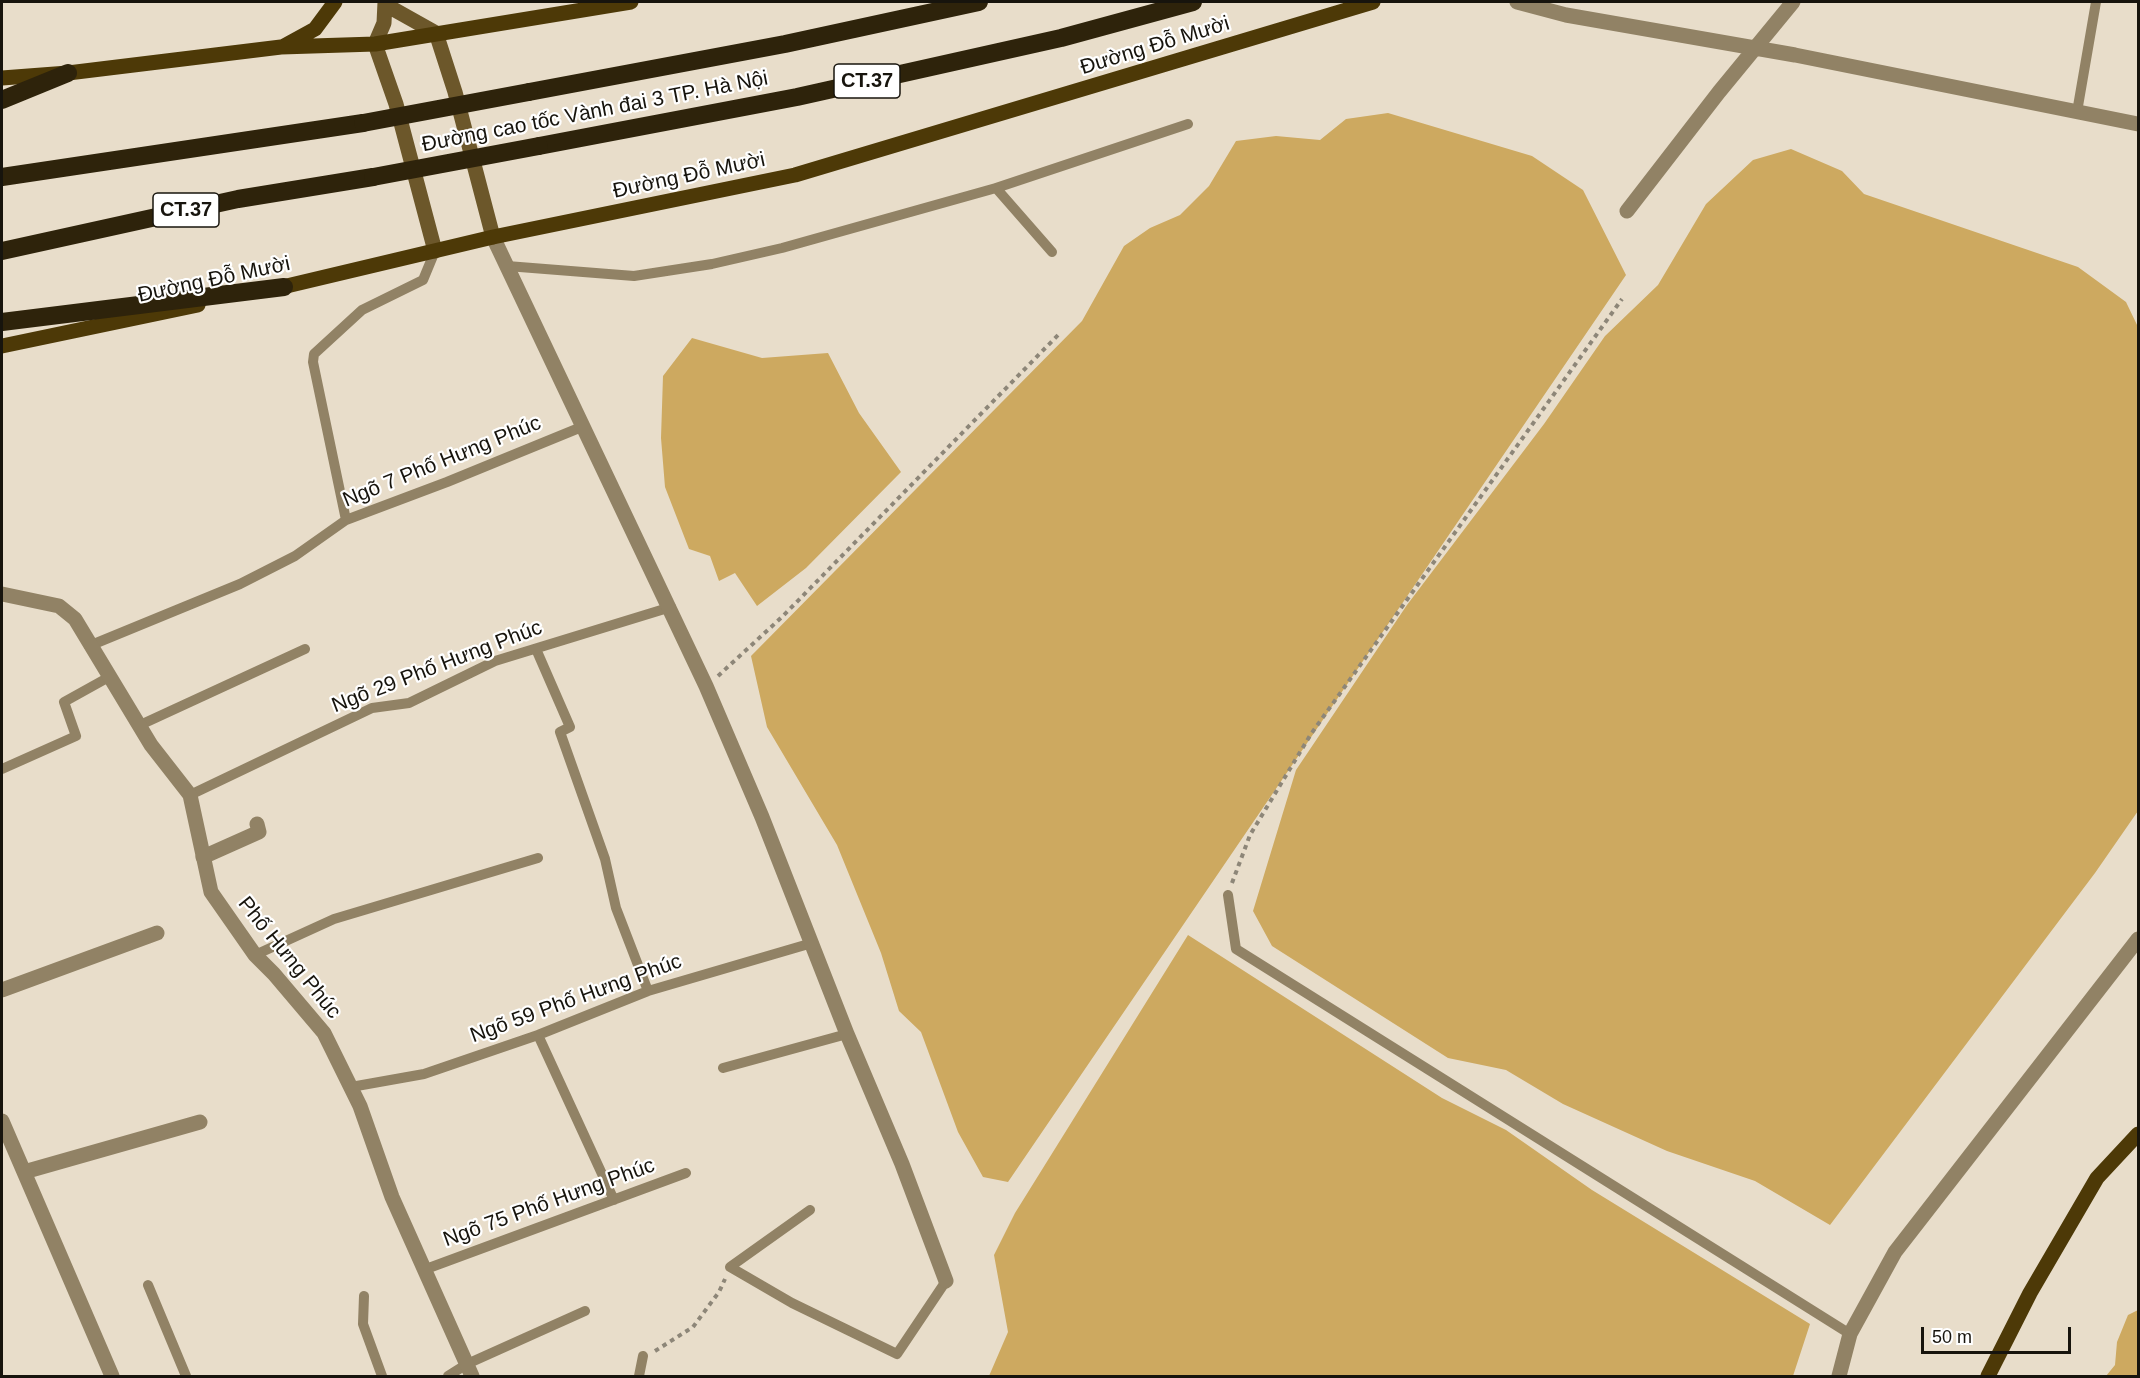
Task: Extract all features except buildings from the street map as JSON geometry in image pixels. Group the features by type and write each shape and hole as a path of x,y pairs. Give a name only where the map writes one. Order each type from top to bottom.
{"highway":[{"name":"Đường cao tốc Vành đai 3 TP. Hà Nội","path":"2,177 363,123 785,44 980,2"},
{"name":"Đường cao tốc Vành đai 3 TP. Hà Nội","path":"2,251 238,199 373,177 796,97 1061,39 1192,2"},
{"path":"2,100 68,73"},
{"path":"2,322 284,287"}],"main road":[{"path":"281,47 315,29 335,2"},
{"path":"2,78 68,73 281,47 375,44 631,2"},
{"name":"Đường Đỗ Mười","path":"2,346 284,287 494,237 795,175 1373,2"},
{"path":"435,251 396,104 375,44 384,23 386,3 435,33 455,92 494,237"},
{"path":"1988,1377 2030,1293 2097,1178 2139,1134"}],"street":[{"path":"1517,2 1566,15 1755,49 2139,124"},
{"path":"1627,211 1719,92 1793,2"},
{"path":"494,237 706,686 902,1164 946,1281"},
{"name":"Phố Hưng Phúc","path":"2,594 59,606 75,619 138,726 190,795 211,892 255,955 324,1033 351,1087 392,1197 469,1370"},
{"path":"203,857 259,832 257,824"},
{"path":"2,990 158,933"},
{"path":"1839,1377 1850,1334 1895,1251 2139,939"},
{"path":"2,1121 112,1377"},
{"path":"24,1172 200,1122"}],"lane":[{"path":"2077,111 2096,2"},
{"path":"507,266 634,276 712,264 782,248 996,188 1188,124"},
{"path":"996,188 1052,252"},
{"path":"346,520 313,362 314,354 362,310 423,280 435,251"},
{"name":"Ngõ 7 Phố Hưng Phúc","path":"89,646 240,584 295,556 346,520 584,426"},
{"name":"Ngõ 29 Phố Hưng Phúc","path":"190,795 372,708 409,703 495,661 670,607"},
{"path":"536,649 570,727 560,732 605,859 616,908 648,991"},
{"path":"138,726 305,650"},
{"path":"2,770 76,736 64,702 109,677"},
{"path":"255,955 334,919 538,858"},
{"path":"1228,895 1236,949 1850,1334"},
{"name":"Ngõ 59 Phố Hưng Phúc","path":"351,1087 424,1074 538,1035 648,991 812,943"},
{"path":"723,1068 847,1034"},
{"path":"538,1035 614,1200"},
{"name":"Ngõ 75 Phố Hưng Phúc","path":"426,1269 686,1173"},
{"path":"810,1210 730,1267 792,1303 897,1354 946,1281"},
{"path":"148,1285 186,1377"},
{"path":"364,1296 363,1324 382,1377"},
{"path":"448,1377 469,1370 585,1311"},
{"path":"639,1377 643,1356"}],"path":[{"path":"1228,895 1250,835 1311,734 1622,299"},
{"path":"706,686 783,616 1061,332"},
{"path":"643,1356 693,1327 719,1292 730,1267"}],"shaded area":[{"path":"1388,113 1532,156 1583,190 1626,275 1008,1182 983,1177 958,1132 921,1032 899,1011 881,953 837,845 767,727 751,656 1082,321 1124,246 1150,228 1180,215 1209,186 1236,141 1276,136 1320,140 1346,119"},
{"path":"1791,149 1842,171 1864,194 2078,267 2126,302 2138,327 2138,811 2095,873 1830,1225 1755,1181 1667,1151 1563,1104 1506,1070 1448,1058 1272,946 1253,911 1296,770 1407,605 1544,424 1605,336 1658,285 1706,204 1753,160"},
{"path":"692,338 762,358 828,353 859,413 901,472 806,568 757,606 735,573 719,581 710,556 689,549 665,487 661,438 663,376"},
{"path":"1188,935 1442,1098 1506,1130 1592,1190 1810,1324 1793,1376 989,1376 1008,1332 994,1255 1015,1213"},
{"path":"2138,1310 2138,1376 2106,1376 2115,1365 2117,1342 2128,1315"}]}
